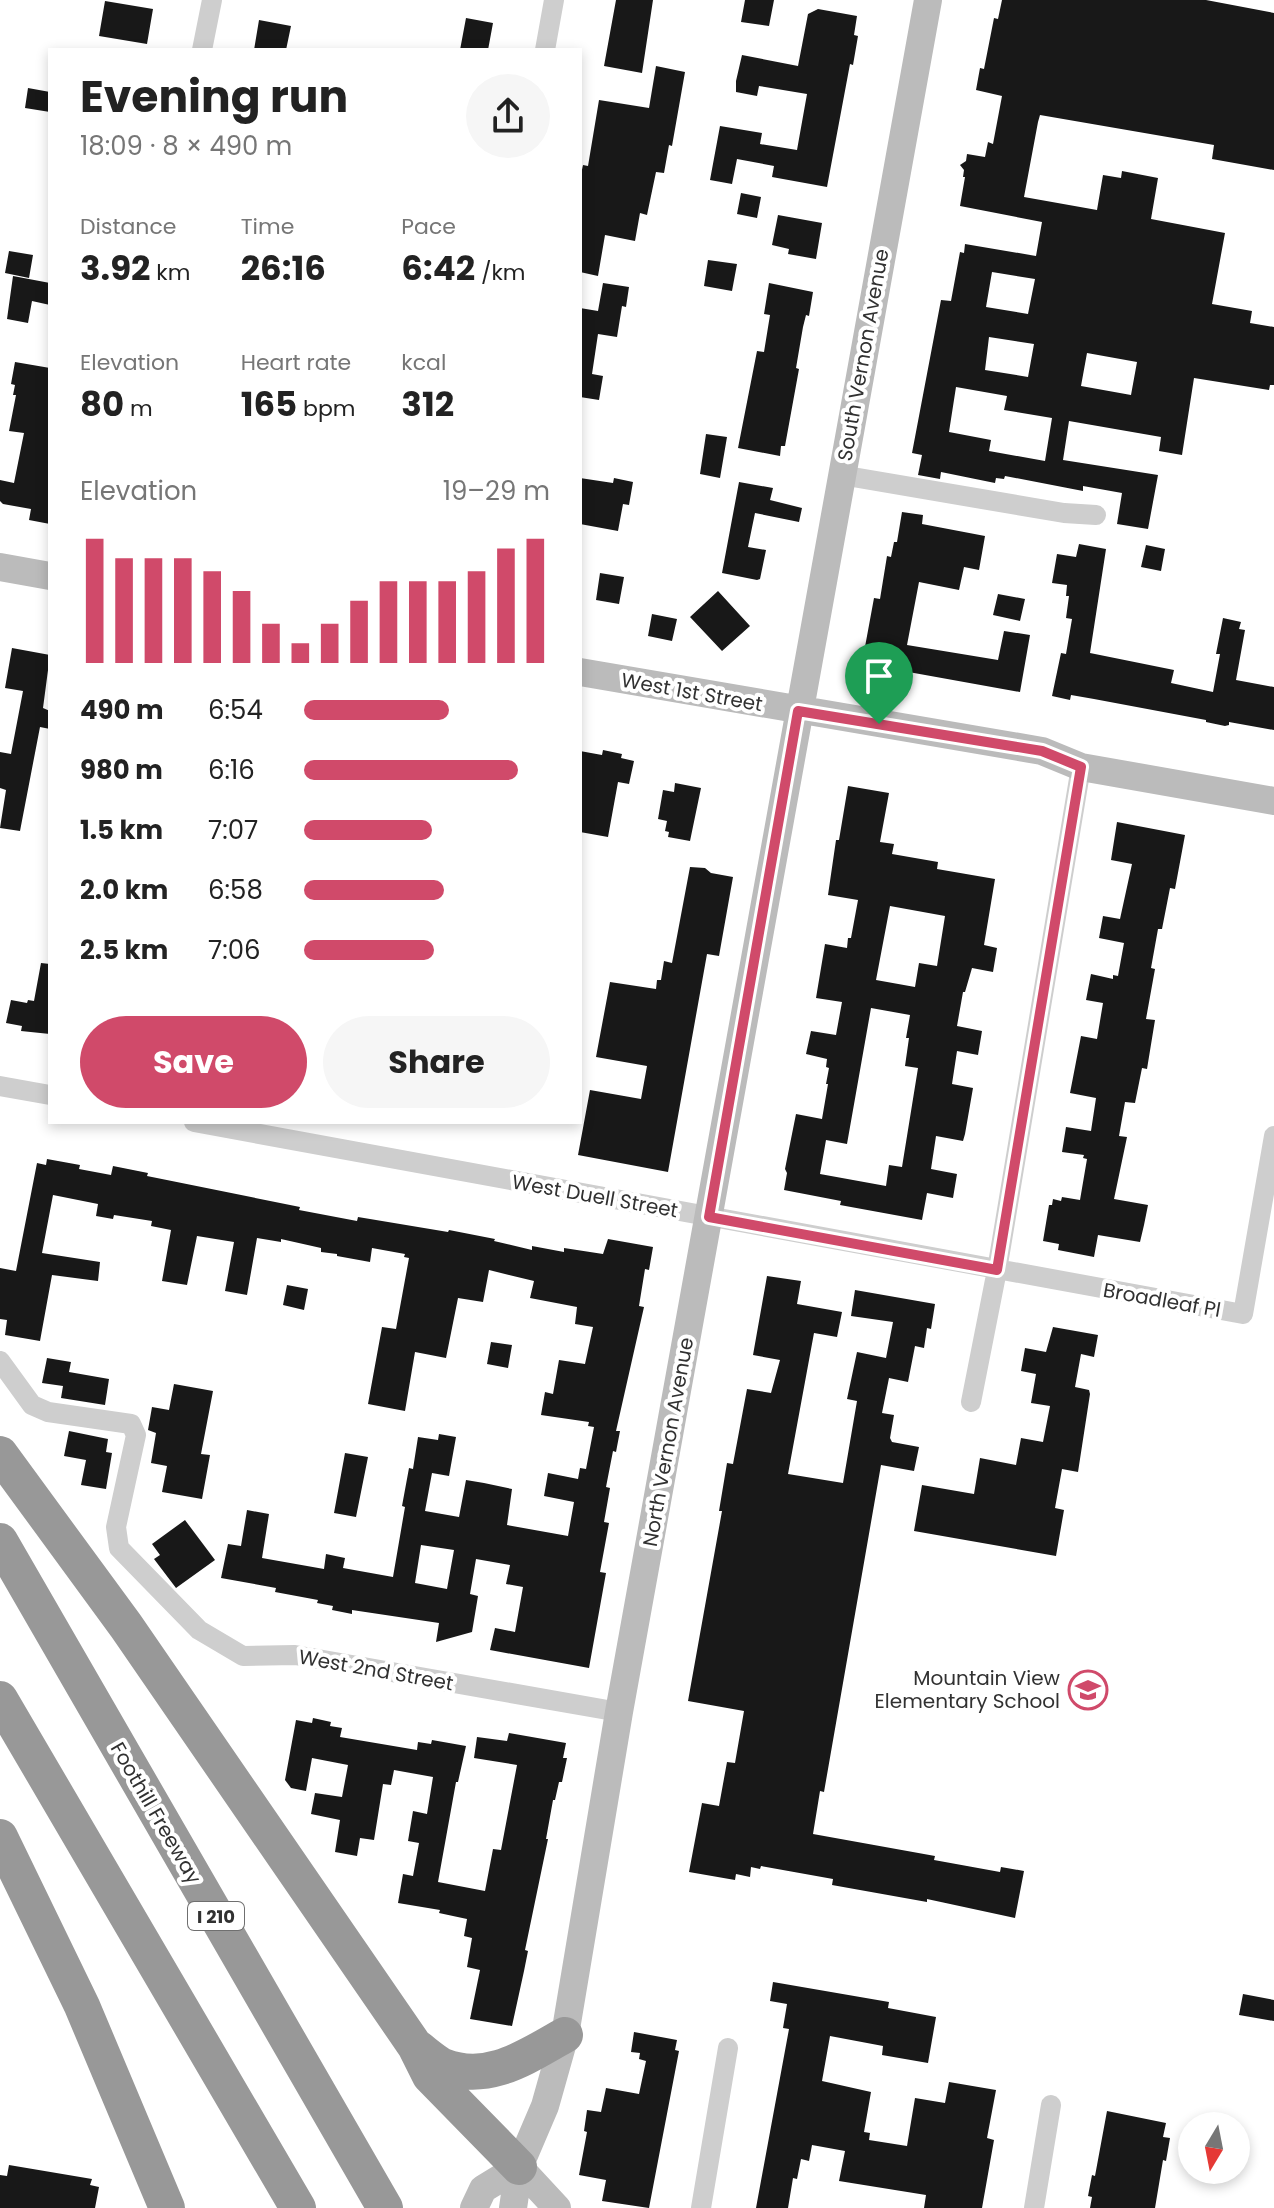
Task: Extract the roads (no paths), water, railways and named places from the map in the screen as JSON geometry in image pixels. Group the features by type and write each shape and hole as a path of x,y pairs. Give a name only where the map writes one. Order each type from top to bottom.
{"highway":[{"path":"0,1454 126,1626 415,2046 430,2076 519,2167"},
{"name":"Foothill Freeway","path":"0,1541 385,2208"},
{"path":"0,1699 298,2208"},
{"path":"0,1837 82,2006 167,2208"},
{"path":"415,2046 442,2066 490,2072 507,2067 565,2035"}],"street":[{"path":"202,48 212,0"},
{"path":"545,48 554,0"},
{"name":"South Vernon Avenue","path":"798,711 928,0"},
{"path":"841,475 1064,513 1096,515"},
{"path":"0,567 48,576"},
{"name":"West 1st Street","path":"582,672 1042,751 1081,767 1274,801"},
{"name":"North Vernon Avenue","path":"513,2208 519,2167 545,2106 565,2035 619,1712 798,711"},
{"path":"971,1402 997,1270 1081,767"},
{"path":"0,1086 48,1095"},
{"name":"West Duell Street","path":"205,1124 997,1270"},
{"name":"Broadleaf Pl","path":"997,1270 1243,1314 1274,1136"},
{"name":"West 2nd Street","path":"0,1361 32,1405 48,1412 131,1424 136,1435 116,1527 119,1548 199,1630 243,1656 295,1655 619,1712"},
{"path":"701,2208 728,2048"},
{"path":"1034,2208 1051,2105"},
{"path":"478,2198 519,2167 557,2208"}],"place":[{"name":"Mountain View Elementary School","path":"1088,1690"}]}
